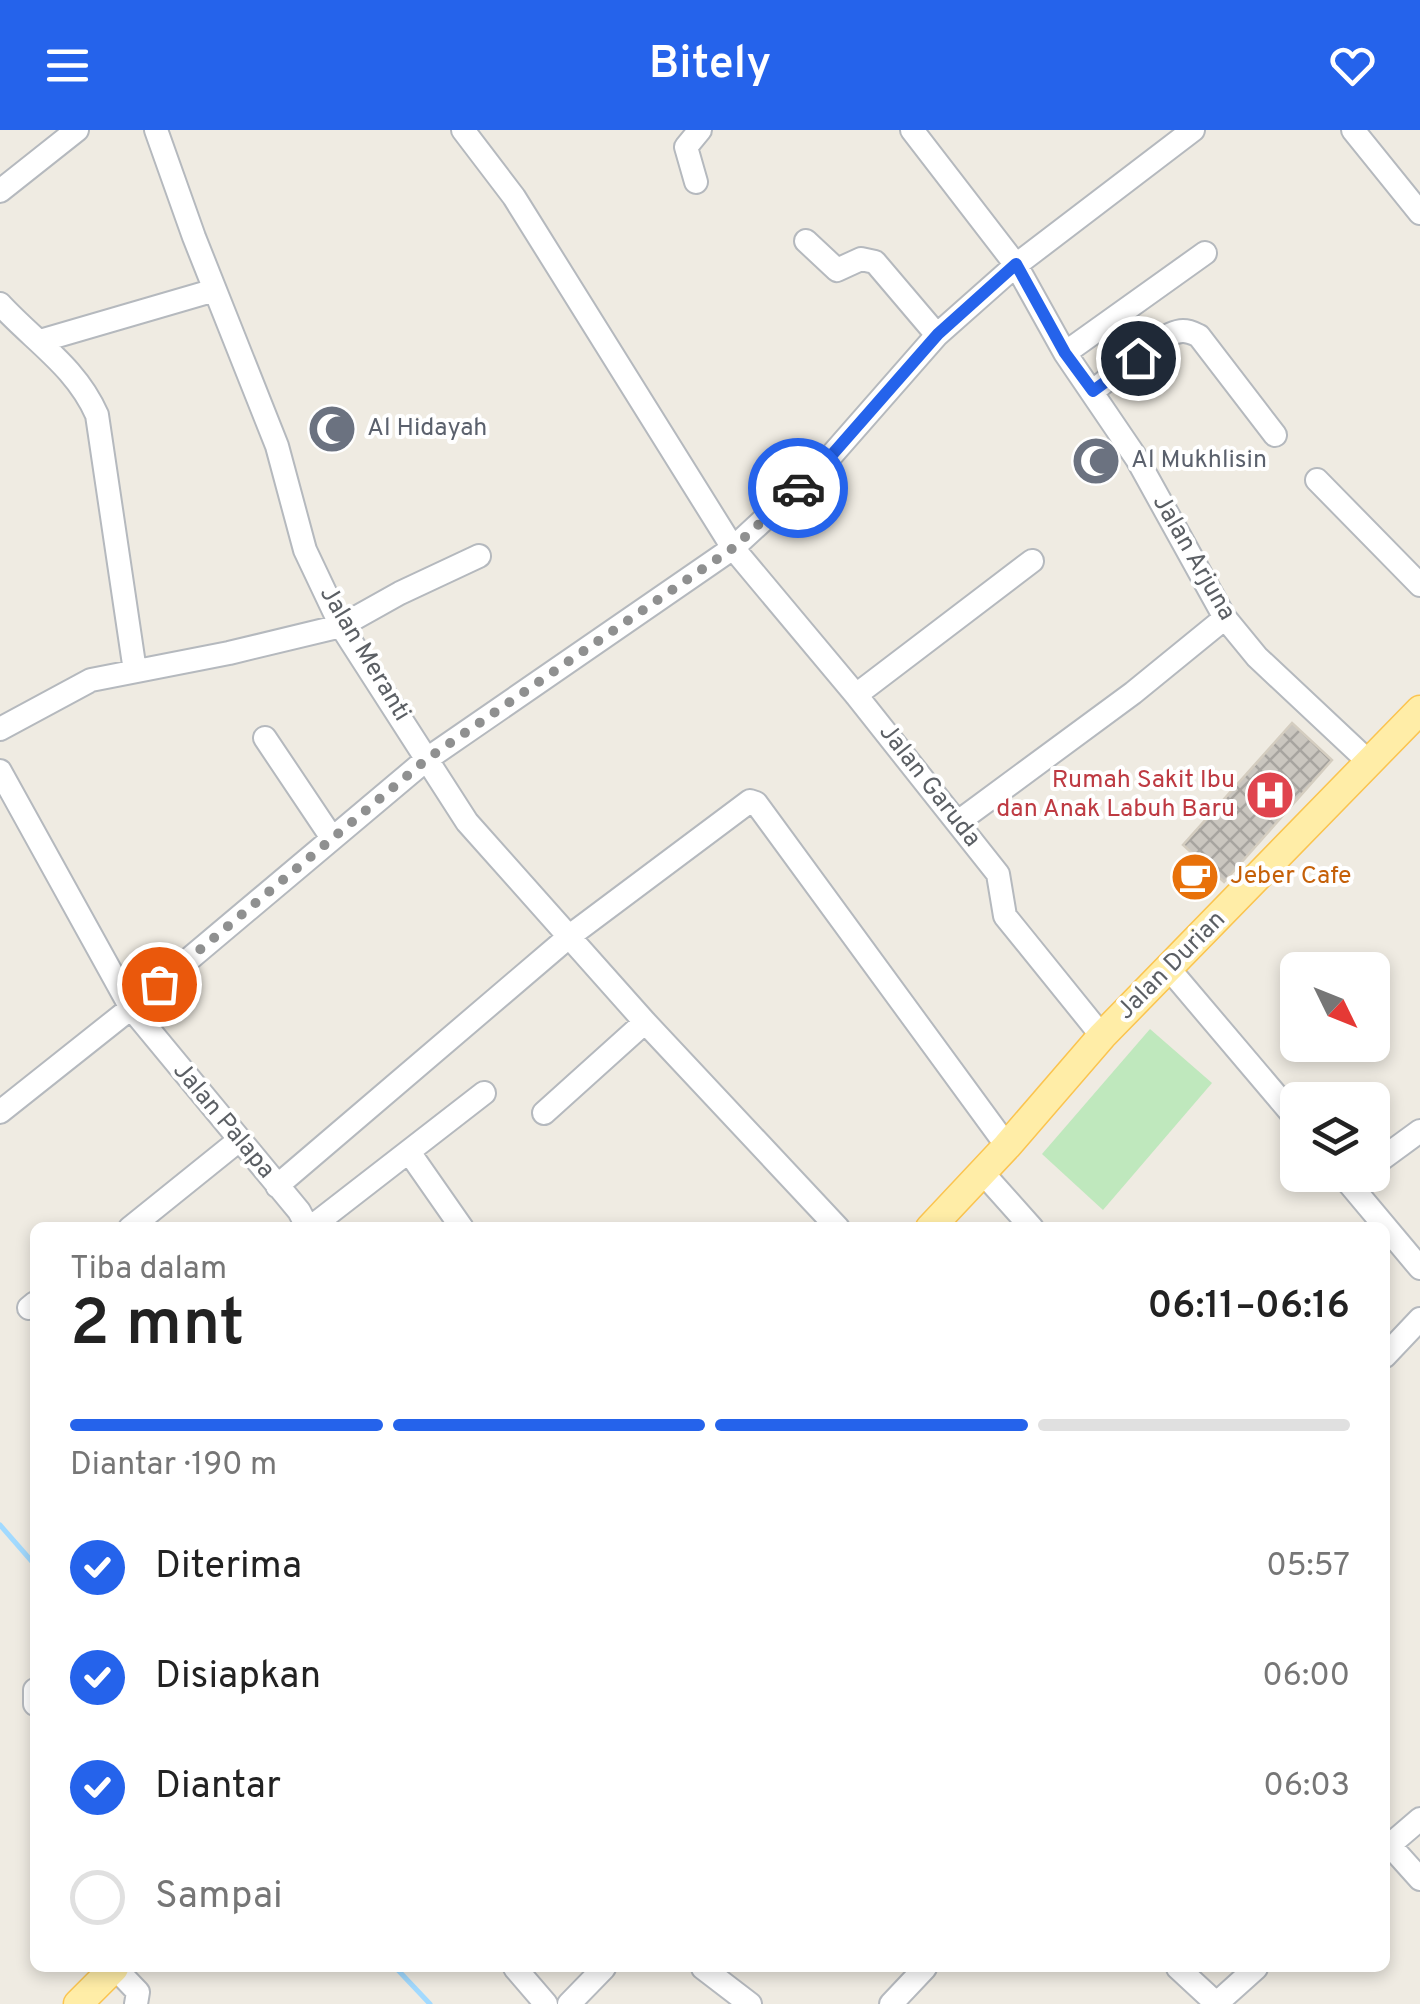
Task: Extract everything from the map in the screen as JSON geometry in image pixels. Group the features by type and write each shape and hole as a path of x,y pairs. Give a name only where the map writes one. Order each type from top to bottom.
{"main road":[{"name":"Jalan Durian","path":"936,1222 1008,1146 1102,1036 1420,710"},
{"path":"78,2004 111,1972"}],"street":[{"path":"0,192 77,130"},
{"name":"Jalan Meranti","path":"156,130 278,446 306,550 341,626 468,822 646,1022 832,1222"},
{"name":"Jalan Garuda","path":"463,130 514,197 733,548 856,694 998,874 1005,916 1102,1036"},
{"path":"696,182 686,148 700,130"},
{"name":"Jalan Arjuna","path":"912,130 1016,264 1065,353 1137,460 1226,618 1257,656 1370,763"},
{"path":"0,1112 427,759 733,548 823,465 938,334 1016,264 1193,130"},
{"path":"1354,130 1420,214"},
{"path":"806,241 837,270 861,258 875,262 938,334"},
{"path":"1065,353 1206,254"},
{"path":"40,341 216,290"},
{"path":"0,304 79,381 97,416 135,672"},
{"path":"1093,391 1160,341 1179,331 1192,332 1275,435"},
{"path":"1317,480 1420,584"},
{"path":"0,729 91,680 341,626 479,556"},
{"path":"856,694 1032,561"},
{"path":"958,822 1133,693 1226,618"},
{"path":"265,738 332,838"},
{"name":"Jalan Palapa","path":"0,771 130,1008 238,1141 314,1222"},
{"path":"277,1186 570,936 750,801 756,803 1008,1146"},
{"path":"1170,970 1280,1101"},
{"path":"544,1113 646,1022"},
{"path":"314,1222 484,1094"},
{"path":"1390,1152 1420,1130"},
{"path":"137,1222 238,1141"},
{"path":"410,1152 458,1222"},
{"path":"982,1172 1027,1222"},
{"path":"1361,1192 1384,1222"},
{"path":"1390,1229 1420,1268"},
{"path":"1390,1351 1420,1319"},
{"path":"1390,1842 1420,1819"},
{"path":"1390,1849 1420,1879"},
{"path":"119,1972 138,1992 136,2004"},
{"path":"518,1972 546,2004"},
{"path":"569,2004 600,1972"},
{"path":"709,1972 750,2004"},
{"path":"891,2004 915,1972"},
{"path":"1182,1972 1217,2004 1252,1972"}],"green space":[{"path":"1150,1029 1212,1083 1103,1210 1042,1154"}],"building":[{"path":"1292,723 1332,760 1224,882 1183,845"}],"waterway":[{"path":"0,1525 30,1559"},
{"path":"400,1972 430,2004"}],"way so far":[{"path":"159,984 427,759 733,548 798,488"}],"place":[{"name":"Al Hidayah","path":"332,429"},
{"name":"Al Mukhlisin","path":"1096,461"},
{"name":"Rumah Sakit Ibu dan Anak Labuh Baru","path":"1270,795"},
{"name":"Jeber Cafe","path":"1195,877"}],"route":[{"path":"798,488 823,465 938,334 1016,264 1065,353 1093,391 1138,358"}]}
